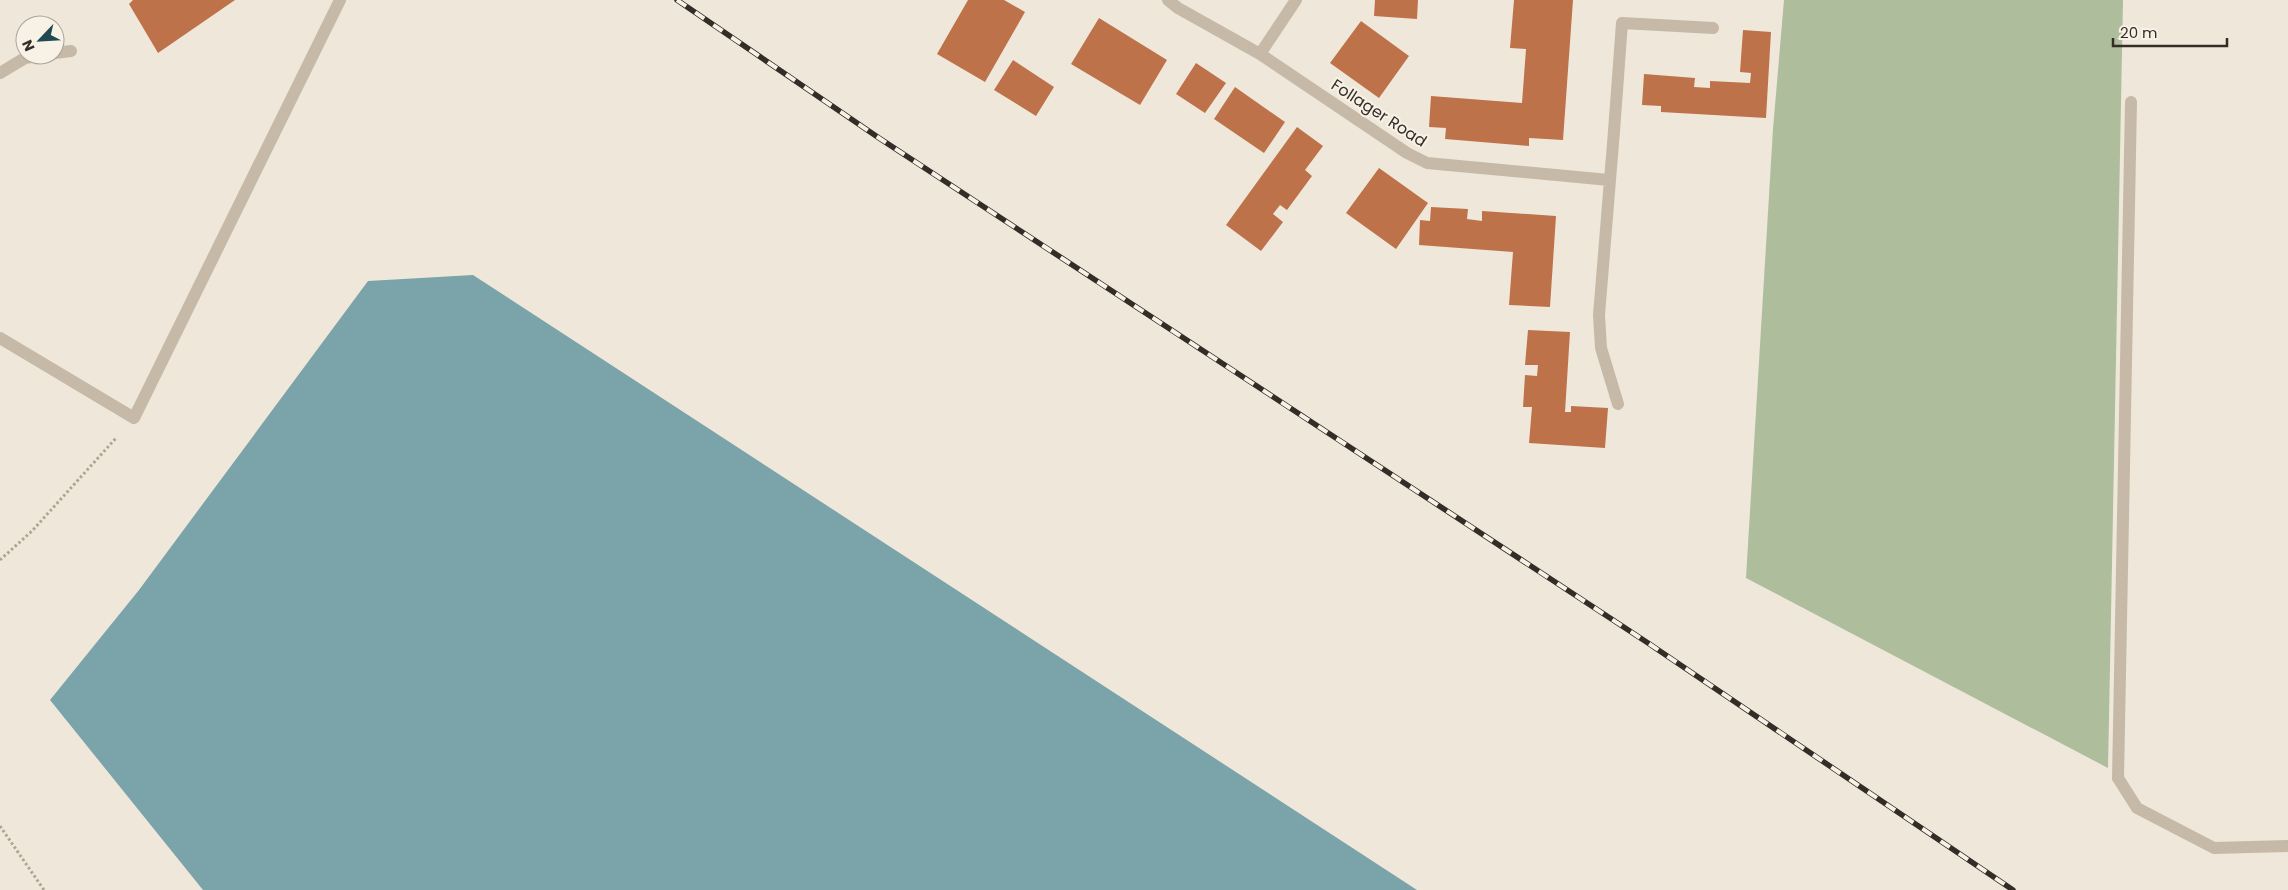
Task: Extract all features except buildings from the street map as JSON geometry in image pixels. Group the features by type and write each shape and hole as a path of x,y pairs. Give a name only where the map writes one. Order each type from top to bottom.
{"street":[{"path":"0,338 134,418 340,0"},
{"name":"Follager Road","path":"1168,0 1178,8 1260,54 1407,153 1426,163 1609,180"},
{"path":"1260,54 1296,0"},
{"path":"1618,404 1601,348 1599,315 1622,23 1713,28"},
{"path":"65,52 71,51"},
{"path":"0,73 15,64"},
{"path":"2131,102 2118,778 2138,808 2214,848 2288,846"}],"path":[{"path":"0,560 32,530 134,418"},
{"path":"0,826 44,890"}],"green space":[{"path":"1784,0 2123,0 2108,768 1746,578 1773,129"}],"water":[{"path":"473,275 1417,890 203,890 50,700 139,590 368,281"}],"railway":[{"path":"677,0 879,138 1648,643 2013,890"}]}
